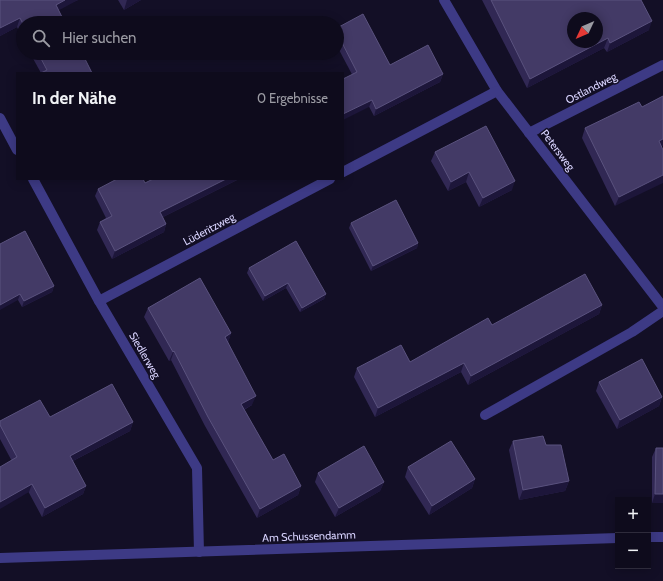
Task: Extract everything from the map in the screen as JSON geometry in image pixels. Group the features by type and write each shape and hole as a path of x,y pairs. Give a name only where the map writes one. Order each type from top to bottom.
{"street":[{"name":"Petersweg","path":"444,0 497,91 663,307"},
{"name":"Ostlandweg","path":"529,133 663,65"},
{"path":"344,171 497,91"},
{"path":"0,118 16,148"},
{"name":"Siedlerweg","path":"34,180 99,301 197,468 199,552"},
{"name":"Lüderitzweg","path":"99,301 328,180"},
{"path":"485,415 632,332 663,311"},
{"path":"651,537 663,537"},
{"name":"Am Schussendamm","path":"0,558 615,538"}],"building":[{"path":"0,0 65,0 56,5 62,16 16,16 16,20 0,28"},
{"path":"491,0 641,0 652,21 610,43 608,38 603,41 603,12 567,12 567,48 589,48 530,79"},
{"path":"363,14 390,65 428,45 443,74 376,109 372,100 344,114 344,78 357,72 344,47 344,24"},
{"path":"42,60 86,60 92,72 43,72 47,70"},
{"path":"663,96 663,139 659,141 663,150 663,175 619,197 585,128 639,102 642,107"},
{"path":"486,126 515,181 483,198 469,172 451,182 435,152"},
{"path":"115,180 144,180 145,183 151,180 224,180 160,212 166,224 115,251 100,222 112,216 98,189"},
{"path":"396,200 418,243 373,266 351,223"},
{"path":"25,231 54,286 24,301 20,294 0,305 0,244"},
{"path":"296,241 326,294 302,308 288,283 265,296 249,268"},
{"path":"585,274 602,305 471,376 464,363 378,408 357,368 401,345 410,362 488,318 492,325"},
{"path":"200,278 231,333 225,337 256,396 241,404 273,460 284,454 301,486 260,509 208,417 174,351 173,352 148,308"},
{"path":"642,359 662,397 620,420 599,382"},
{"path":"112,384 133,422 70,456 86,486 45,508 32,484 0,502 0,467 17,457 0,425 0,421 40,400 50,417"},
{"path":"543,436 546,445 561,445 569,481 523,490 513,441"},
{"path":"451,441 475,479 432,506 408,467"},
{"path":"364,446 384,482 339,508 318,473"},
{"path":"656,448 663,448 663,494 655,494"}]}
